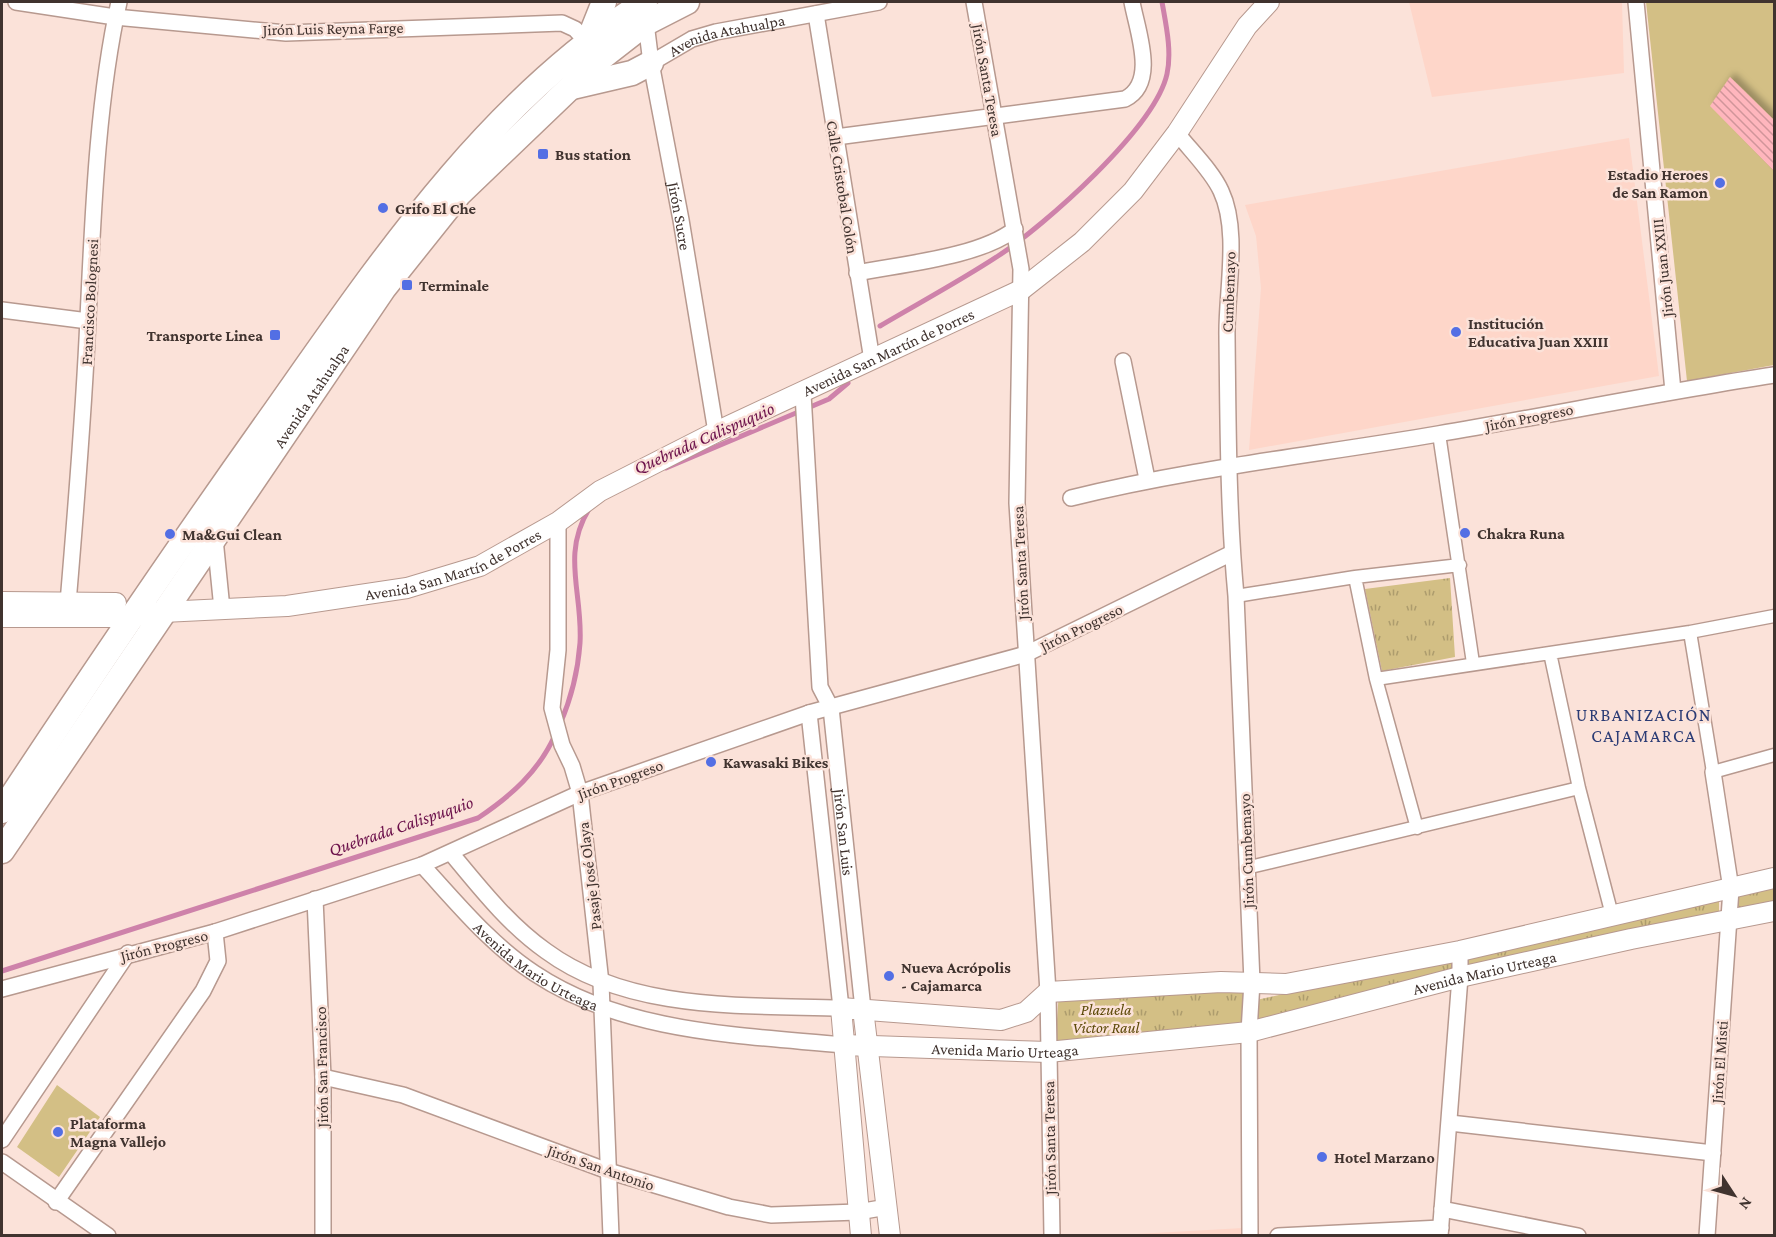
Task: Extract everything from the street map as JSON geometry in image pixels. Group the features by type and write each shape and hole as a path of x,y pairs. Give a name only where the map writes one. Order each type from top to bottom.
{"main road":[{"path":"594,50 604,2"},
{"name":"Avenida Atahualpa","path":"2,811 134,610 368,280 443,183 527,95 594,50 645,7 687,2"},
{"name":"Avenida Atahualpa","path":"2,851 384,288 459,194 572,87 594,50"},
{"path":"572,87 632,73 651,63"}],"street":[{"name":"Jirón Luis Reyna Farge","path":"16,2 116,17 286,33 562,23 575,28 594,50"},
{"name":"Francisco Bolognesi","path":"68,603 94,210 119,2"},
{"name":"Avenida Atahualpa","path":"651,63 692,39 879,2"},
{"name":"Jirón Santa Teresa","path":"974,2 1020,254 1017,503 1048,992 1052,1236"},
{"path":"836,137 1125,99 1136,92 1143,78 1143,65 1132,2"},
{"name":"Avenida San Martín de Porres","path":"2,602 68,603 163,612 287,606 407,588 480,566 558,522 600,491 716,432 804,398 872,360 1020,290 1082,242 1154,166 1247,26 1269,2"},
{"name":"Jirón Juan XXIII","path":"1636,2 1673,391"},
{"name":"Jirón Sucre","path":"645,7 651,63 681,220 716,432"},
{"name":"Calle Cristobal Colón","path":"816,14 872,360"},
{"name":"Cumbemayo","path":"1177,133 1221,191 1228,213 1230,246 1227,334 1230,466"},
{"path":"857,273 983,247 1015,230"},
{"path":"2,310 88,321"},
{"path":"1123,361 1147,479"},
{"name":"Jirón Progreso","path":"1071,498 1147,479 1439,434 1774,375"},
{"name":"Jirón San Luis","path":"804,398 820,687 831,708 867,1047 890,1236"},
{"path":"1439,434 1473,663"},
{"name":"Jirón Cumbemayo","path":"1230,466 1252,982 1249,1032 1250,1236"},
{"name":"Pasaje José Olaya","path":"558,522 558,650 552,691 554,717 579,793 601,983 611,1236"},
{"path":"215,539 222,609"},
{"name":"Jirón Progreso","path":"2,989 128,953 215,932 422,865 451,854 579,793 809,713 1026,654 1232,553"},
{"path":"1236,596 1355,577 1460,565"},
{"path":"1355,577 1376,679 1417,828"},
{"name":"Avenida San Martín de Porres","path":"2,617 134,610"},
{"path":"1376,679 1690,632 1774,616"},
{"path":"1690,632 1713,772 1774,755"},
{"path":"1550,653 1579,788 1612,915"},
{"name":"Jirón San Luis","path":"809,713 841,1008 861,1236"},
{"name":"Jirón El Misti","path":"1707,1236 1731,889 1713,772"},
{"path":"1246,868 1579,788"},
{"name":"Avenida Mario Urteaga","path":"451,854 496,906 546,951 601,983 685,1001 863,1009 1001,1020 1026,1012 1048,992 1252,982 1286,984 1460,951 1774,878"},
{"name":"Avenida Mario Urteaga","path":"422,865 481,930 534,974 602,1008 687,1030 867,1047 1048,1052 1249,1032 1460,977 1631,939 1774,911"},
{"name":"Jirón San Francisco","path":"315,899 322,1077 323,1236"},
{"path":"56,1202 203,991 218,961 215,932"},
{"path":"1278,1236 1440,1232 1450,1123 1460,951"},
{"path":"2,1140 128,953"},
{"name":"Jirón San Antonio","path":"322,1077 403,1095 608,1171 729,1208 771,1215 858,1212 887,1207"},
{"path":"1450,1123 1713,1153"},
{"path":"2,1162 56,1202 108,1236"},
{"path":"1442,1209 1578,1236"}],"shaded area":[{"path":"1409,2 1622,2 1624,73 1432,97"},
{"name":"Institución Educativa Juan XXIII","path":"1629,138 1659,376 1249,450 1261,288 1256,236 1245,205"},
{"path":"1243,1228 1243,1236 1101,1236"}],"green space":[{"name":"Estadio Heroes de San Ramon","path":"1646,2 1774,2 1774,365 1687,381"},
{"path":"1450,578 1455,657 1382,671 1365,589"},
{"path":"1774,884 1774,902 1730,913 1730,894"},
{"path":"1719,896 1719,914 1464,972 1464,954"},
{"path":"1454,956 1454,973 1256,1025 1252,1001"},
{"name":"Plazuela Victor Raul","path":"1244,988 1240,1038 1055,1049 1059,991"},
{"name":"Plataforma Magna Vallejo","path":"57,1085 100,1117 59,1177 17,1147"}],"building":[{"path":"1730,77 1774,120 1774,171 1710,106"}],"waterway":[{"name":"Quebrada Calispuquio","path":"880,326 969,274 1018,242 1069,199 1120,147 1142,121 1158,96 1167,74 1169,47 1162,2"},
{"name":"Quebrada Calispuquio","path":"666,468 829,399 848,383"},
{"name":"Quebrada Calispuquio","path":"560,724 571,695 579,653 580,625 575,575 576,542 589,509"},
{"name":"Quebrada Calispuquio","path":"2,971 478,818 523,782 541,760 555,735"}],"place":[{"name":"Bus station","path":"543,154"},
{"name":"Estadio Heroes de San Ramon","path":"1720,183"},
{"name":"Grifo El Che","path":"383,208"},
{"name":"Terminale","path":"407,285"},
{"name":"Institución Educativa Juan XXIII","path":"1456,332"},
{"name":"Transporte Linea","path":"275,335"},
{"name":"Chakra Runa","path":"1465,533"},
{"name":"Ma&Gui Clean","path":"170,534"},
{"name":"Kawasaki Bikes","path":"711,762"},
{"name":"Nueva Acrópolis - Cajamarca","path":"889,976"},
{"name":"Plataforma Magna Vallejo","path":"58,1132"},
{"name":"Hotel Marzano","path":"1322,1157"}],"district":[{"name":"URBANIZACIÓN CAJAMARCA","path":"1644,725"}]}
